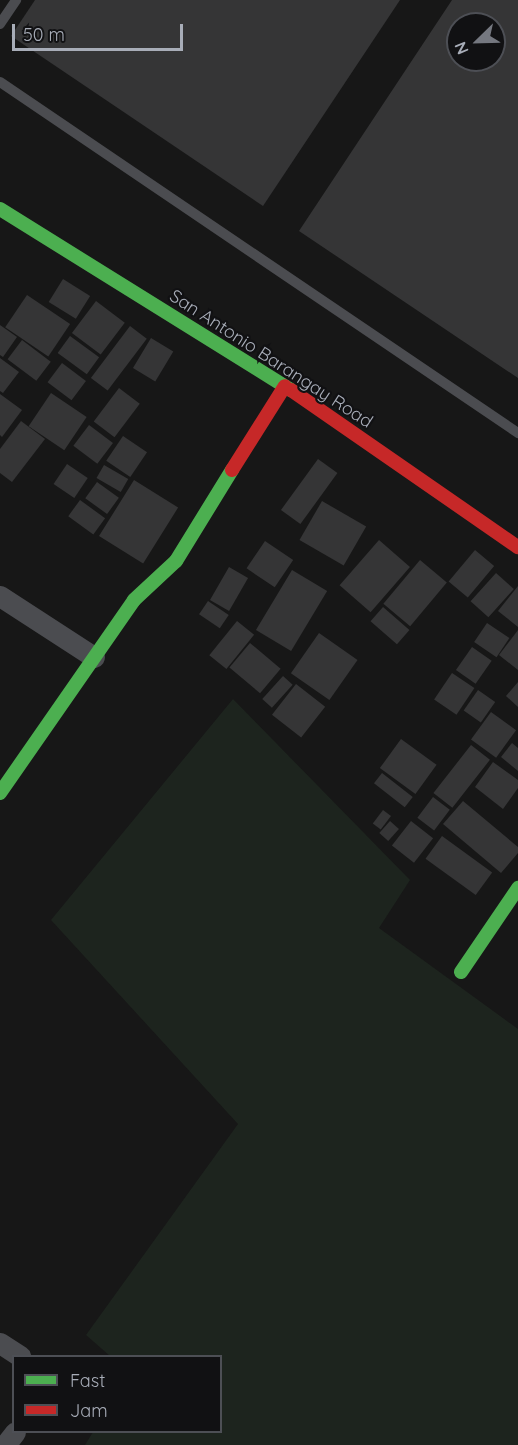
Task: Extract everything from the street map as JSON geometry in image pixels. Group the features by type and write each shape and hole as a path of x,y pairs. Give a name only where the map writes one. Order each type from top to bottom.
{"street":[{"name":"San Antonio Barangay Road","path":"0,208 285,386 518,547"},
{"path":"0,793 134,600 176,561 285,386"},
{"path":"0,596 94,657"},
{"path":"461,972 518,888"},
{"path":"0,1343 18,1355"},
{"path":"4,1445 13,1433"}],"lane":[{"path":"0,24 16,0"},
{"path":"0,82 518,433"}],"shaded area":[{"path":"233,699 410,880 379,928 518,1029 518,1445 85,1445 92,1433 222,1433 222,1355 109,1355 86,1335 238,1124 51,920"}],"building":[{"path":"35,0 400,0 263,206 11,36"},
{"path":"452,0 518,0 518,378 299,231"},
{"path":"63,279 90,296 76,319 49,302"},
{"path":"27,295 70,324 48,356 5,327"},
{"path":"96,301 125,323 101,355 72,333"},
{"path":"0,325 17,337 3,357 0,355"},
{"path":"130,326 147,339 108,391 91,378"},
{"path":"70,336 99,357 87,374 58,353"},
{"path":"151,338 173,351 155,381 133,368"},
{"path":"22,340 51,362 36,381 8,359"},
{"path":"0,358 19,372 3,393 0,391"},
{"path":"62,363 86,381 72,400 48,382"},
{"path":"119,388 140,404 114,437 94,422"},
{"path":"51,393 87,417 64,450 29,426"},
{"path":"0,394 22,410 2,437 0,435"},
{"path":"21,421 45,439 12,482 0,473 0,449"},
{"path":"89,425 113,443 97,464 73,446"},
{"path":"123,436 147,452 130,477 106,461"},
{"path":"318,459 337,473 300,524 281,510"},
{"path":"67,464 88,478 74,498 54,484"},
{"path":"104,465 128,479 121,492 96,478"},
{"path":"134,480 178,508 143,564 99,536"},
{"path":"97,482 119,498 107,514 85,498"},
{"path":"80,500 105,518 93,534 68,516"},
{"path":"322,501 366,526 344,565 300,540"},
{"path":"379,540 410,567 371,612 340,585"},
{"path":"265,541 293,560 275,587 247,568"},
{"path":"475,550 494,566 468,597 449,581"},
{"path":"420,560 447,582 410,626 383,604"},
{"path":"229,567 248,578 229,611 210,600"},
{"path":"292,570 327,591 291,651 256,630"},
{"path":"496,573 514,589 488,617 471,601"},
{"path":"518,586 518,627 498,611"},
{"path":"208,601 229,615 220,628 199,614"},
{"path":"383,607 409,630 397,644 371,621"},
{"path":"237,621 254,635 226,669 209,655"},
{"path":"487,623 509,638 497,657 474,642"},
{"path":"518,630 518,670 499,655"},
{"path":"319,633 358,660 329,700 291,673"},
{"path":"250,643 281,669 260,693 229,668"},
{"path":"472,647 492,661 476,684 456,670"},
{"path":"452,673 474,688 456,715 434,700"},
{"path":"283,676 293,685 272,708 262,699"},
{"path":"518,682 518,707 506,696"},
{"path":"296,684 325,707 301,738 272,715"},
{"path":"478,690 495,702 481,723 464,710"},
{"path":"491,712 516,730 496,758 471,740"},
{"path":"401,739 437,765 415,794 380,768"},
{"path":"512,743 518,748 518,771 501,757"},
{"path":"471,745 490,760 452,808 433,793"},
{"path":"493,762 518,780 518,788 503,809 475,787"},
{"path":"382,773 413,797 405,807 374,783"},
{"path":"433,797 450,810 434,830 417,818"},
{"path":"463,801 518,847 518,853 501,873 443,824"},
{"path":"383,810 391,816 381,830 373,824"},
{"path":"390,821 399,829 388,841 379,833"},
{"path":"411,821 433,838 414,863 392,845"},
{"path":"442,836 492,872 476,895 426,859"}],"traffic: fast":[{"path":"0,209 291,390"},
{"path":"0,793 134,600 176,561 232,470"},
{"path":"461,972 518,888"}],"traffic: jam":[{"path":"232,470 285,386"},
{"path":"291,390 518,547"}]}
